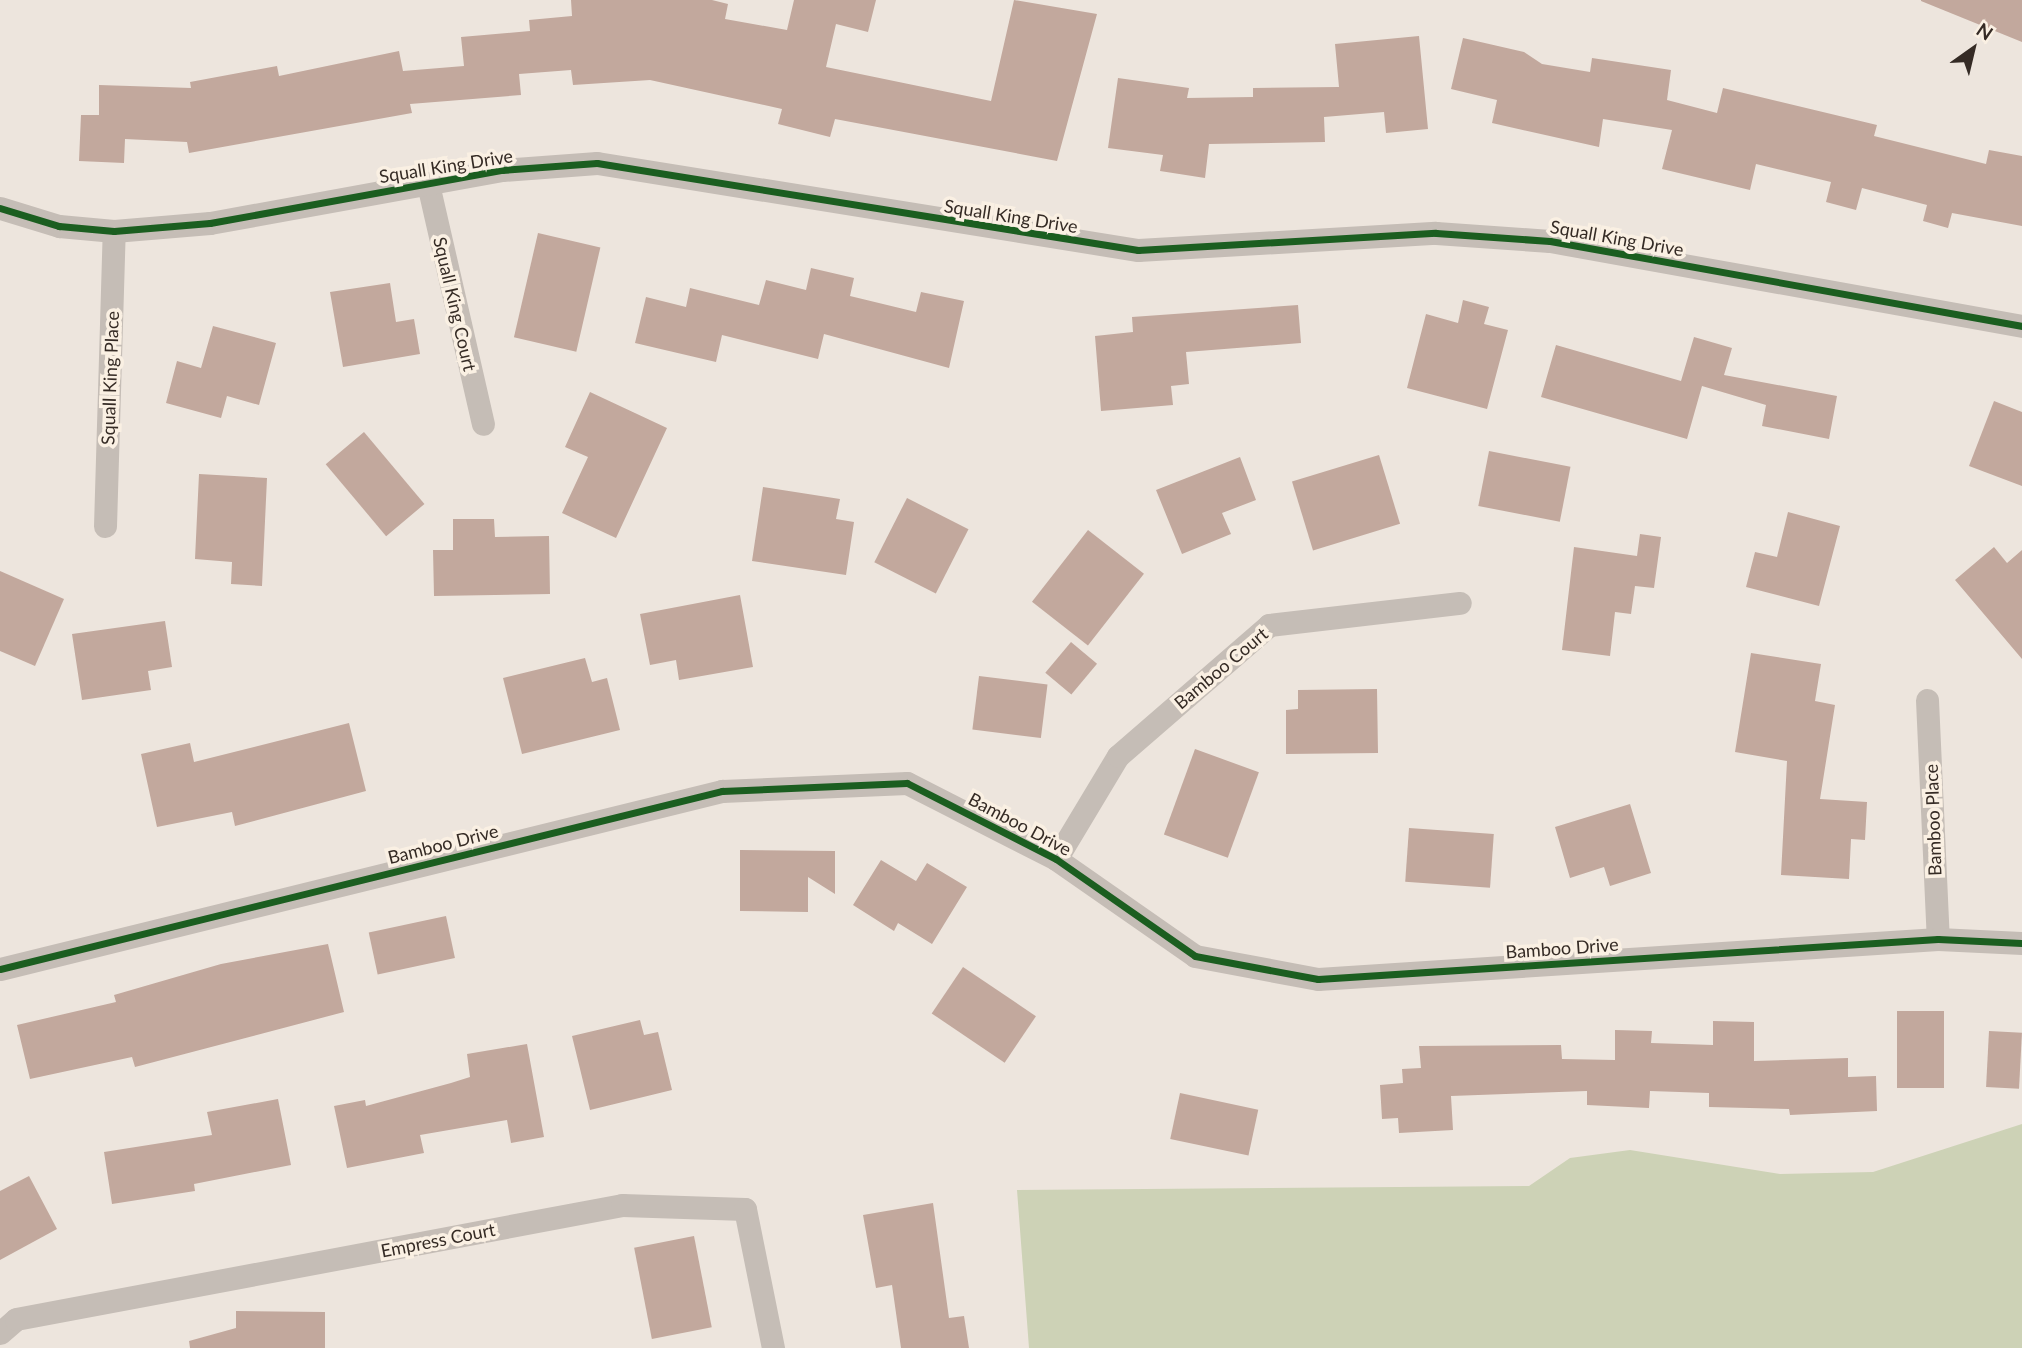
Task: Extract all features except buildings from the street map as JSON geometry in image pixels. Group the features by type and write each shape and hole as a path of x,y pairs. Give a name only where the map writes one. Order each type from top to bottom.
{"street":[{"name":"Squall King Drive","path":"0,208 59,226 114,231 210,223 428,184 597,163 1138,250 1436,233 1550,241 2022,326"},
{"name":"Squall King Court","path":"428,184 482,425"},
{"name":"Squall King Place","path":"105,526 114,231"},
{"name":"Bamboo Court","path":"1056,859 1118,756 1269,625 1460,603"},
{"name":"Bamboo Place","path":"1927,700 1938,939"},
{"name":"Bamboo Drive","path":"0,969 722,791 907,783 1056,859 1195,956 1318,979 1938,939 2022,943"},
{"name":"Empress Court","path":"0,1333 16,1319 622,1205 745,1209 773,1348"}],"green space":[{"path":"2022,1124 2022,1348 1029,1348 1017,1190 1529,1186 1570,1158 1630,1150 1780,1174 1873,1172"}],"cycle path":[{"path":"0,208 59,226 114,231 210,223 502,170 597,163 1138,250 1436,233 1550,241 2022,326"},
{"path":"0,969 722,791 907,783 1056,859 1195,956 1318,979 1938,939 2022,943"}]}
